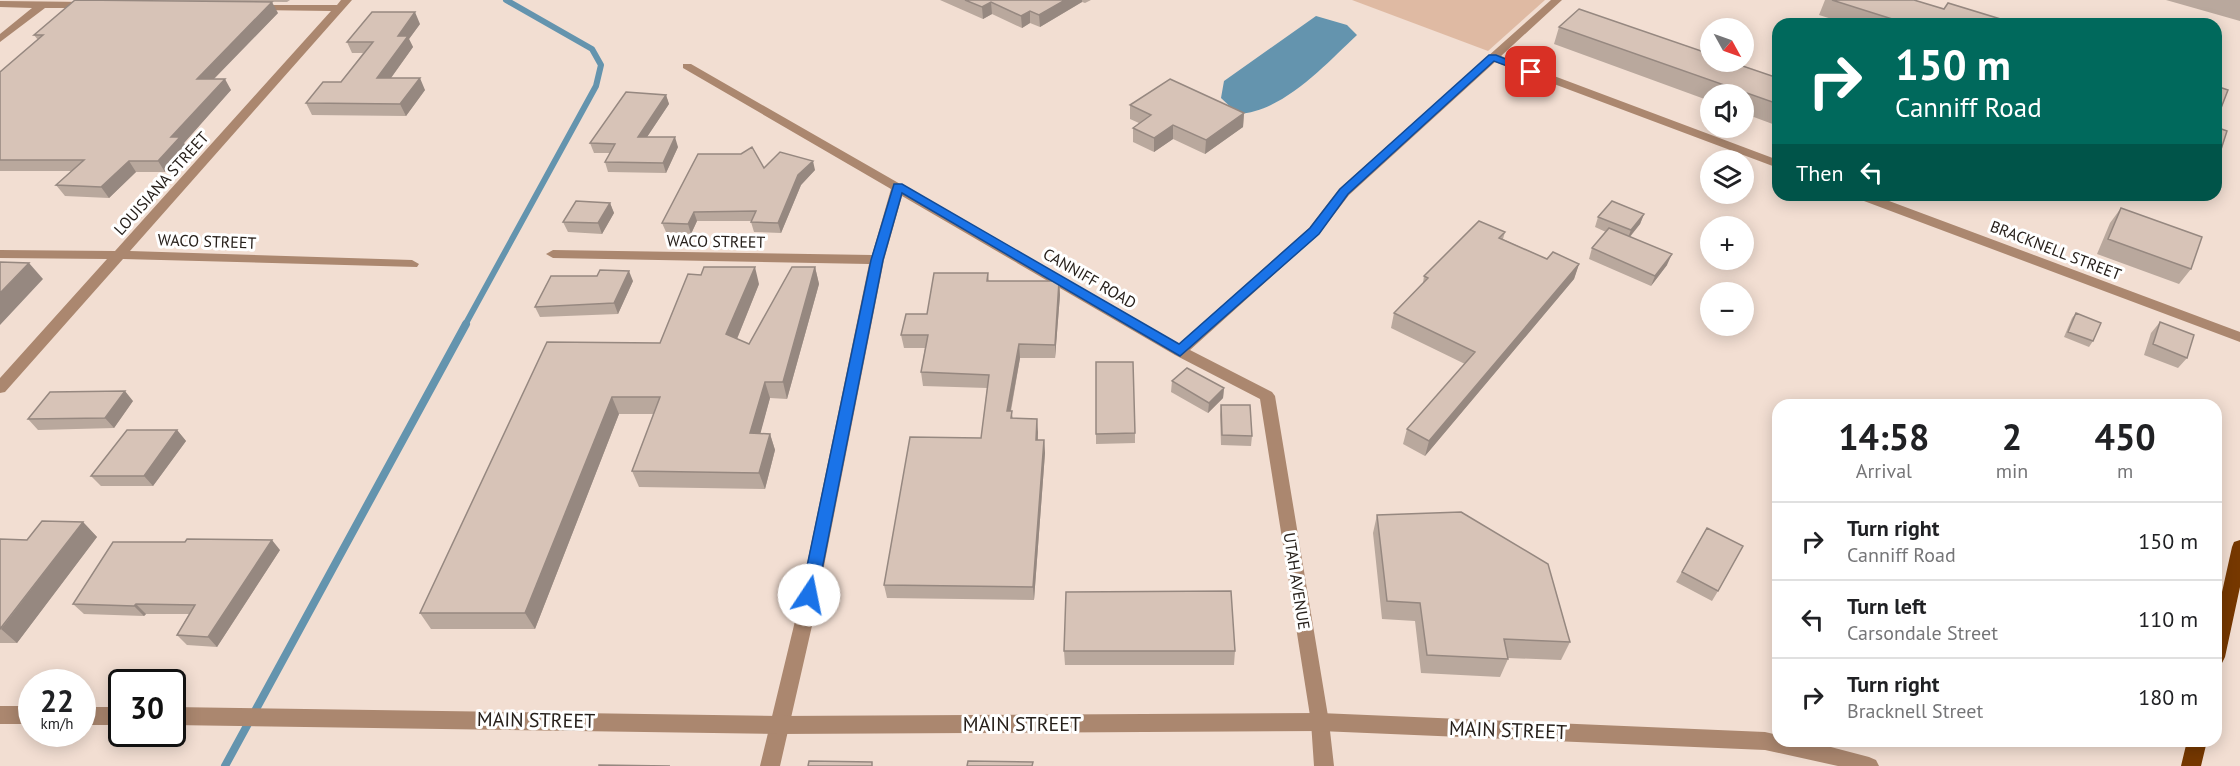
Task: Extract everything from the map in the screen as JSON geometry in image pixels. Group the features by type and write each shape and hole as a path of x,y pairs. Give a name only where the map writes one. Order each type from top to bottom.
{"main road":[{"path":"2222,630 2240,547"},
{"path":"2191,766 2196,747"}],"street":[{"path":"1180,351 1314,231 1344,192 1557,0"},
{"path":"0,4 103,5"},
{"path":"0,39 43,4"},
{"path":"245,7 344,4"},
{"name":"LOUISIANA STREET","path":"0,388 344,4"},
{"path":"1492,57 1772,162"},
{"name":"CANNIFF ROAD","path":"687,66 1180,351 1267,396"},
{"path":"770,766 807,605 877,260 898,186"},
{"name":"BRACKNELL STREET","path":"1877,201 2240,337"},
{"name":"WACO STREET","path":"0,254 119,255 412,264"},
{"name":"WACO STREET","path":"554,254 877,260"},
{"name":"UTAH AVENUE","path":"1267,396 1320,722 1324,766"},
{"path":"0,715 18,715"},
{"name":"MAIN STREET","path":"186,716 779,725 1320,722 1772,742"},
{"name":"MAIN STREET","path":"1794,747 1869,766"}],"shaded area":[{"path":"1352,0 1545,0 1488,51"}],"water":[{"path":"1316,16 1347,25 1357,35 1303,85 1271,105 1238,114 1221,98 1224,81"}],"building":[{"path":"75,0 272,2 197,79 225,79 171,137 180,137 158,161 129,161 101,187 56,185 84,160 0,160 0,72 43,35 34,35"},
{"path":"965,0 1065,0 1039,15 1030,11 1021,16 991,2 982,7"},
{"path":"1832,0 1914,0 1944,9 1948,3 1997,18 1889,18"},
{"path":"1579,9 1700,51 1700,72 1754,72 1754,70 1772,76 1772,102 1754,96 1754,84 1721,84 1559,27"},
{"path":"372,12 415,12 398,36 408,36 377,78 420,78 400,104 306,103 323,82 341,82 373,42 347,42"},
{"path":"1170,79 1244,113 1206,140 1173,125 1154,138 1133,128 1151,115 1130,105"},
{"path":"2222,88 2228,90 2222,106"},
{"path":"626,92 666,95 638,137 675,137 663,163 605,162 615,144 590,143"},
{"path":"2222,129 2227,131 2222,146"},
{"path":"752,147 764,168 780,152 813,161 798,175 778,223 751,222 756,211 694,212 688,224 662,223 698,154 741,154"},
{"path":"576,201 610,203 598,223 563,222"},
{"path":"1612,201 1644,214 1631,230 1598,217"},
{"path":"2121,208 2202,237 2191,269 2108,239"},
{"path":"1479,221 1505,232 1499,238 1547,259 1553,252 1579,264 1429,441 1407,429 1475,352 1394,313 1428,278 1424,276"},
{"path":"1609,228 1672,254 1655,276 1592,248"},
{"path":"0,262 29,263 0,293"},
{"path":"704,267 755,267 726,334 749,344 792,267 815,267 783,382 765,382 750,433 770,434 759,473 632,471 660,397 612,397 525,613 420,613 547,342 660,343 688,274 701,275"},
{"path":"600,270 629,271 614,303 535,307 551,276 597,276"},
{"path":"934,273 988,273 987,281 1059,281 1055,345 1019,344 1007,411 1012,411 1011,418 1037,419 1036,440 1044,440 1033,587 884,585 910,437 981,438 989,375 921,372 928,335 901,335 906,314 927,314"},
{"path":"2076,313 2101,323 2093,341 2068,332"},
{"path":"2160,322 2194,335 2187,358 2153,344"},
{"path":"1096,362 1133,362 1135,433 1096,434"},
{"path":"1187,368 1224,388 1209,403 1172,381"},
{"path":"125,391 105,418 28,419 50,392"},
{"path":"1221,405 1250,405 1252,436 1222,435"},
{"path":"127,430 177,430 144,476 91,476"},
{"path":"1461,512 1548,564 1570,642 1504,639 1508,659 1427,655 1420,603 1387,601 1377,515"},
{"path":"42,521 83,522 0,629 0,539 27,540"},
{"path":"1707,528 1743,546 1718,591 1682,572"},
{"path":"187,539 272,540 208,637 177,635 195,605 73,604 113,542 185,542"},
{"path":"1231,591 1235,651 1064,651 1066,592"},
{"path":"809,761 872,762 872,766 808,766"},
{"path":"968,761 1033,762 1032,766 967,766"},
{"path":"599,765 670,766 599,766"}],"waterway":[{"path":"465,325 596,86 601,65 592,49 506,0"},
{"path":"225,766 466,324"}],"route":[{"path":"809,595 877,260 898,186 1180,351 1314,231 1344,192 1492,57 1531,72"}]}
